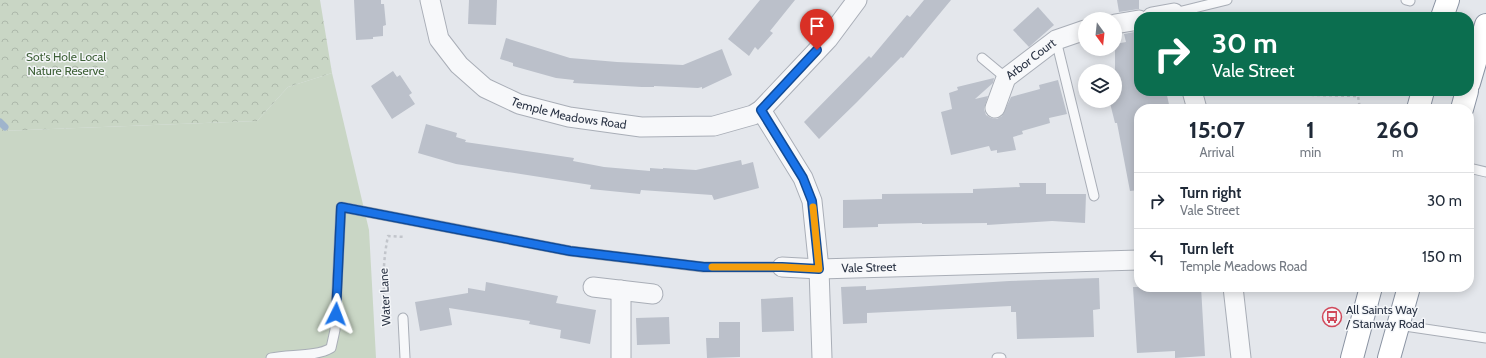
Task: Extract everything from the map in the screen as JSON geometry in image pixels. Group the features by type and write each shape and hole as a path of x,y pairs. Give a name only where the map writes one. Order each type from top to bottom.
{"highway":[{"path":"1444,12 1448,0"},
{"path":"1474,67 1486,25"},
{"path":"1352,358 1370,292"},
{"path":"1389,358 1408,292"}],"street":[{"name":"Temple Meadows Road","path":"430,0 439,38 459,65 485,88 519,104 569,117 641,127 714,126 753,115 761,110 828,38 857,0"},
{"path":"1122,23 1134,21"},
{"name":"Arbor Court","path":"995,108 1006,78 1056,40 1078,32"},
{"path":"761,110 803,178 812,201 819,269 822,358"},
{"name":"Vale Street","path":"782,267 819,269 1134,260"},
{"path":"593,287 653,294"},
{"path":"621,290 621,358"},
{"path":"1234,292 1241,358"}],"lane":[{"path":"1173,10 1227,0"},
{"path":"1056,40 1094,196"},
{"path":"982,58 1006,78"},
{"path":"1474,169 1486,172"},
{"name":"Vale Street","path":"271,358 287,355 323,353 331,348 335,330 341,207 570,251 704,267 782,267"},
{"path":"403,318 405,358"},
{"path":"1398,325 1486,338"}],"path":[{"name":"Water Lane","path":"386,322 382,280 388,236"}],"green space":[{"name":"Sot's Hole Local Nature Reserve","path":"0,0 320,0 332,73 288,87 257,121 0,131"},
{"path":"332,73 369,230 376,358 0,358 0,131 257,121 288,87"}],"building":[{"path":"354,0 381,0 381,4 384,4 386,25 383,26 383,36 373,37 373,39 356,40"},
{"path":"469,0 497,0 496,25 468,24"},
{"path":"760,0 795,0 770,31 773,33 758,50 755,47 749,56 728,39"},
{"path":"924,0 951,0 903,58 901,57 819,139 804,122 869,56 871,58 907,15 910,17"},
{"path":"1117,0 1139,0 1139,9 1119,12"},
{"path":"1038,7 1054,25 1029,47 1013,30"},
{"path":"1134,32 1134,96 1167,96 1169,104 1134,104 1134,191 1130,191 1117,123 1115,123 1111,108 1122,108 1122,64 1115,64 1115,56 1122,56 1122,43 1126,42 1124,34"},
{"path":"506,38 570,58 617,62 683,65 722,49 732,75 702,89 702,87 642,87 573,83 574,80 556,78 513,66 513,63 500,59"},
{"path":"393,71 397,77 400,75 412,93 409,95 415,104 392,119 371,86"},
{"path":"994,78 993,83 975,99 988,96 984,109 986,115 991,118 997,119 1002,116 1011,97 1040,89 1039,85 1058,80 1067,114 1049,118 1050,123 1022,131 1023,134 1013,137 1016,150 997,153 997,150 991,151 989,146 951,155 941,112 952,109 949,93 958,90 957,87"},
{"path":"426,124 457,133 456,137 466,140 465,142 574,158 573,161 604,167 650,171 650,168 696,170 741,160 742,165 753,162 759,188 714,200 712,195 641,190 640,194 590,189 591,185 456,164 418,153"},
{"path":"1019,183 1046,183 1046,194 1086,194 1085,223 1052,221 987,225 987,223 922,223 878,224 878,227 843,228 843,200 882,199 882,194 973,193 973,189 1020,187"},
{"path":"1099,278 1100,309 1093,310 1094,337 1017,339 1016,312 1011,312 1011,306 867,313 867,323 843,324 841,287 866,286 866,290 1009,281"},
{"path":"486,282 558,296 556,303 596,310 590,344 560,338 561,330 529,324 530,321 449,308 452,325 420,331 415,302 468,293 468,288 485,291"},
{"path":"1133,287 1134,292 1201,292 1205,356 1175,358 1175,351 1137,353"},
{"path":"793,297 794,331 762,332 761,299"},
{"path":"669,317 670,344 637,345 636,318"},
{"path":"719,322 740,322 740,357 707,358 706,338 719,338"}],"waterway":[{"path":"0,122 5,127"}],"slow traffic":[{"path":"712,267 782,267 819,269 813,207"}],"place":[{"name":"All Saints Way / Stanway Road","path":"1332,317"}],"route":[{"path":"336,314 341,207 407,221 570,251 704,267 782,267 819,269 812,201 803,178 761,110 817,50"}]}
